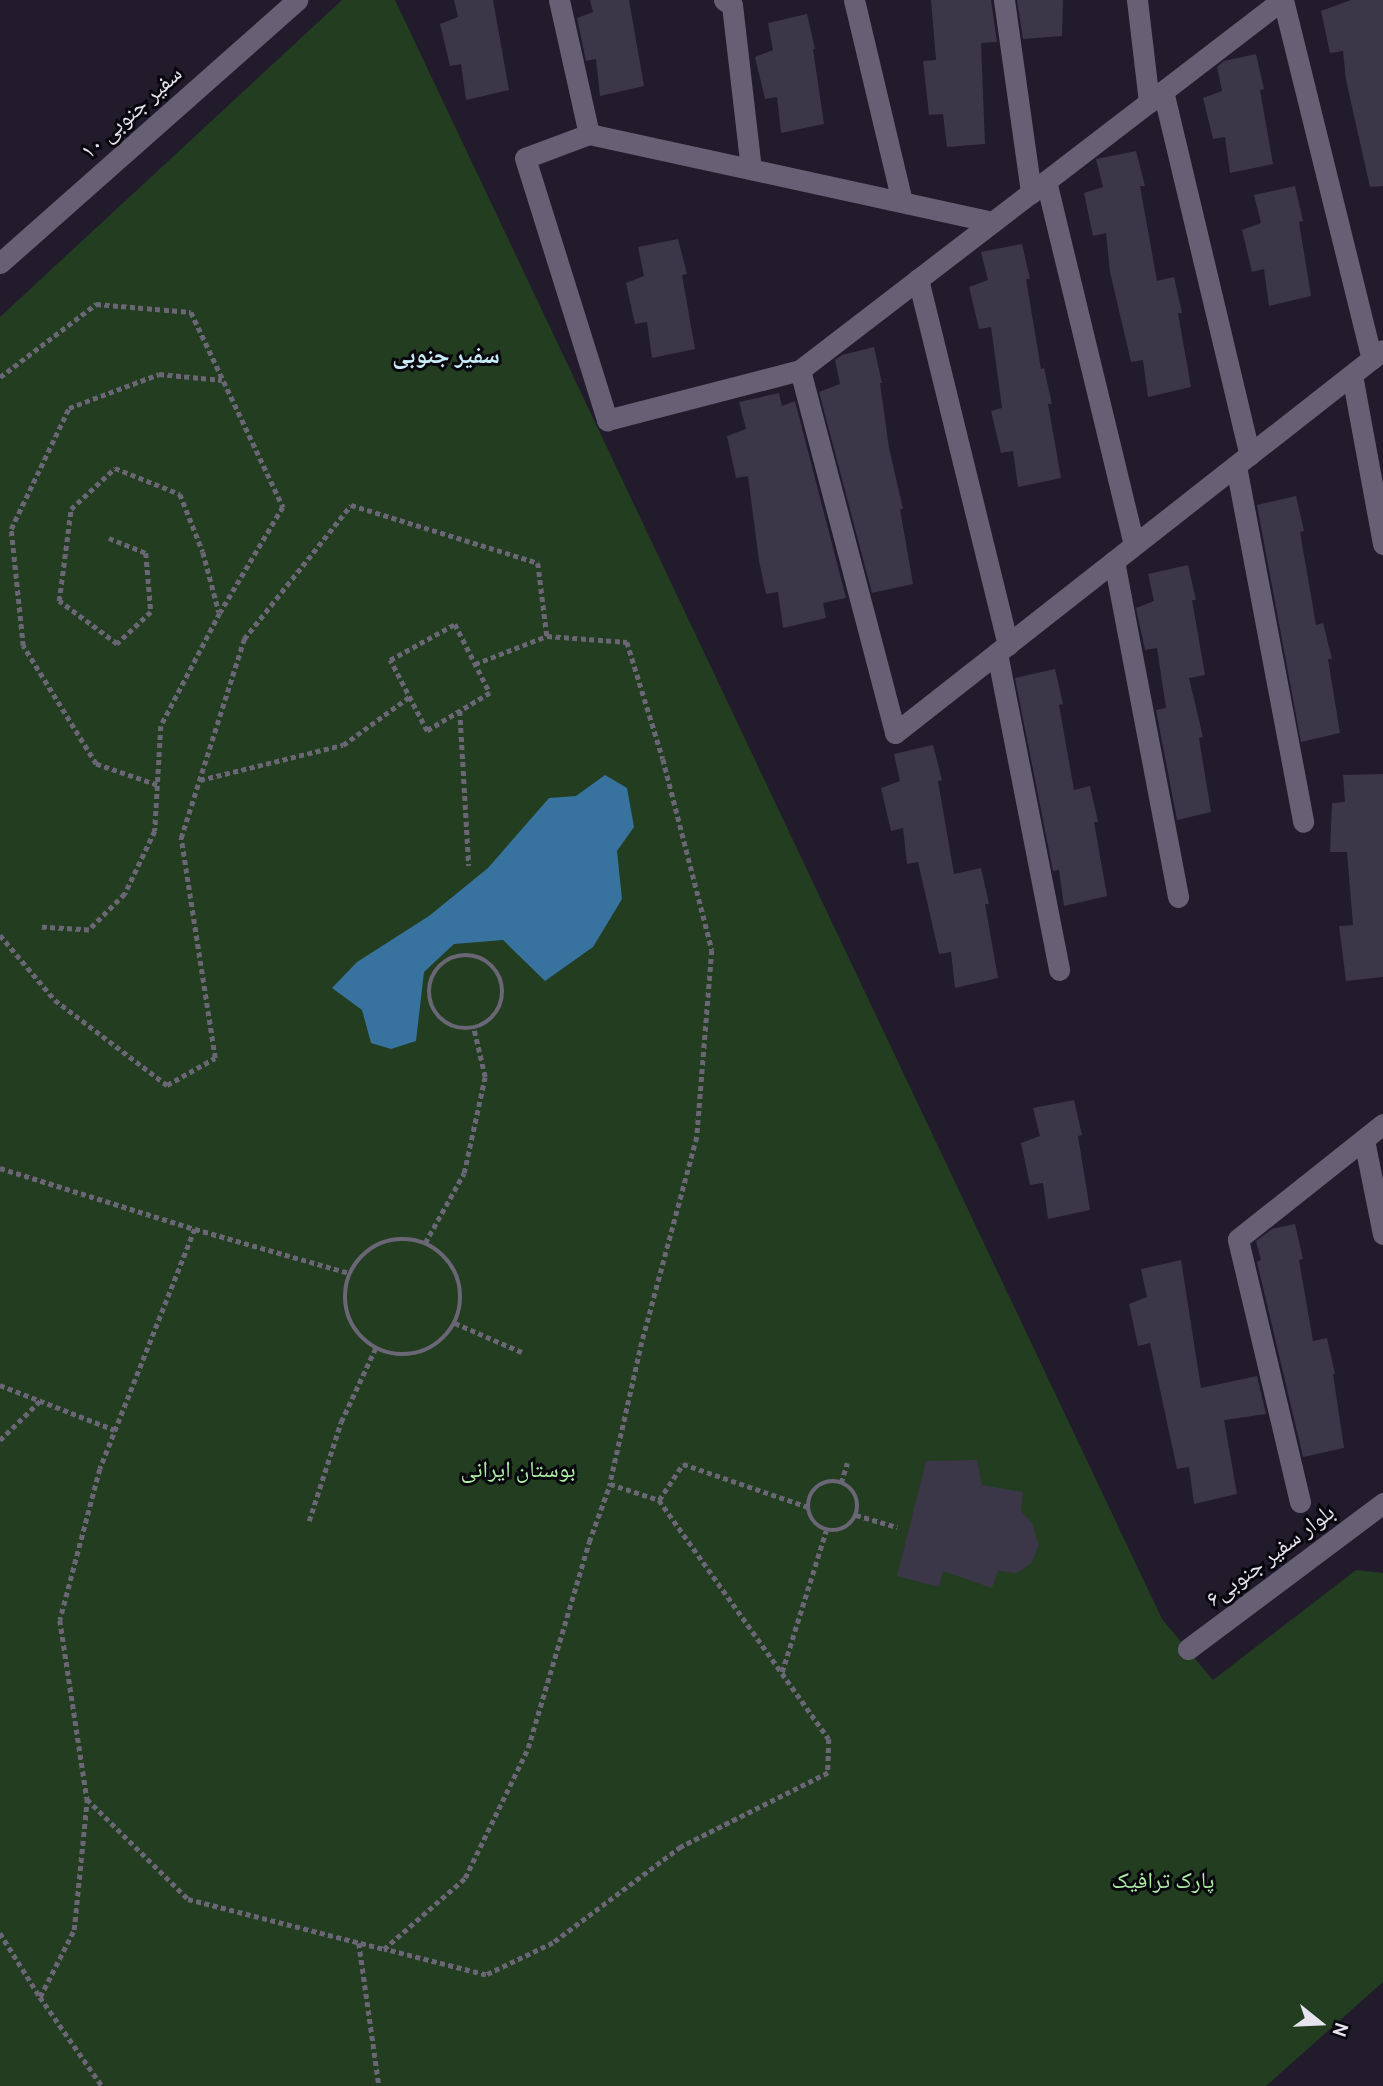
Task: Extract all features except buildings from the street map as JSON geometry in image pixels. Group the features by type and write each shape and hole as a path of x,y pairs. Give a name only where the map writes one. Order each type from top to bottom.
{"street":[{"name":"سفیر جنوبی ۱۰","path":"0,263 297,0"},
{"path":"559,0 589,134"},
{"path":"724,0 732,5 751,167"},
{"path":"854,0 902,201"},
{"path":"1004,0 1039,187 1134,545"},
{"path":"1137,0 1156,97 1243,460 1303,822"},
{"path":"800,370 895,733 1378,354 1283,0 800,370 607,420 525,158 589,134 751,167 993,222"},
{"path":"918,279 1002,649 1059,970"},
{"path":"1352,375 1383,544"},
{"path":"1114,561 1178,897"},
{"path":"1300,1502 1238,1239 1383,1124"},
{"path":"1364,1140 1383,1234"},
{"name":"بلوار سفیر جنوبی۶","path":"1188,1649 1383,1503"}],"path":[{"path":"0,377 96,304 191,312 283,507 220,613 161,726 155,831 125,894 89,930 39,927"},
{"path":"157,785 96,764 23,646 11,529 68,408 159,374 223,380"},
{"path":"109,538 146,553 151,612 117,643 59,601 71,509 115,468 180,494 203,552 220,613"},
{"path":"0,935 55,1000 167,1085 215,1058 181,838 244,639 351,505 538,564 547,636"},
{"path":"455,624 490,693 427,732 409,697 390,660 455,624"},
{"path":"384,1949 465,1878 528,1748 589,1542 610,1484 642,1342 698,1136 712,950 663,759 627,642 547,636 475,664"},
{"path":"200,780 343,745 409,697"},
{"path":"460,711 470,866"},
{"path":"461,955 485,960 501,979 502,1004 486,1024 474,1029 451,1027 440,1020 429,999 432,976 439,966 461,955"},
{"path":"425,1242 464,1172 485,1077 474,1029"},
{"path":"0,1168 195,1229 349,1273"},
{"path":"40,1997 74,1930 87,1799 60,1620 100,1469 195,1229"},
{"path":"398,1239 425,1242 441,1252 457,1276 461,1305 455,1323 444,1338 429,1349 411,1355 392,1355 375,1349 361,1338 348,1316 345,1290 349,1273 359,1258 373,1246 398,1239"},
{"path":"455,1323 524,1353"},
{"path":"309,1521 341,1422 375,1349"},
{"path":"0,1385 115,1430"},
{"path":"0,1440 40,1401"},
{"path":"841,1483 847,1463"},
{"path":"659,1500 683,1464 808,1507"},
{"path":"832,1481 841,1483 855,1493 858,1502 856,1515 842,1530 825,1531 813,1522 808,1507 812,1492 832,1481"},
{"path":"87,1799 188,1899 486,1975 553,1943 681,1847 828,1773 829,1738 659,1500 610,1484"},
{"path":"856,1515 897,1527"},
{"path":"782,1673 825,1531"},
{"path":"0,1933 40,1997 102,2086"},
{"path":"359,1943 379,2086"}],"green space":[{"name":"بوستان ایرانی","path":"342,0 395,0 1162,1619 1213,1680 1356,1570 1383,1573 1383,1982 1266,2086 0,2086 0,317"}],"water":[{"path":"605,775 627,788 634,827 617,851 622,899 593,947 545,981 503,940 454,944 424,972 416,1041 391,1049 371,1043 362,1010 332,988 357,962 429,916 488,868 549,798 576,796"}],"district":[{"name":"سفیر جنوبی","path":"446,355"}],"park label":[{"name":"پارک ترافیک","path":"1163,1880"}]}
